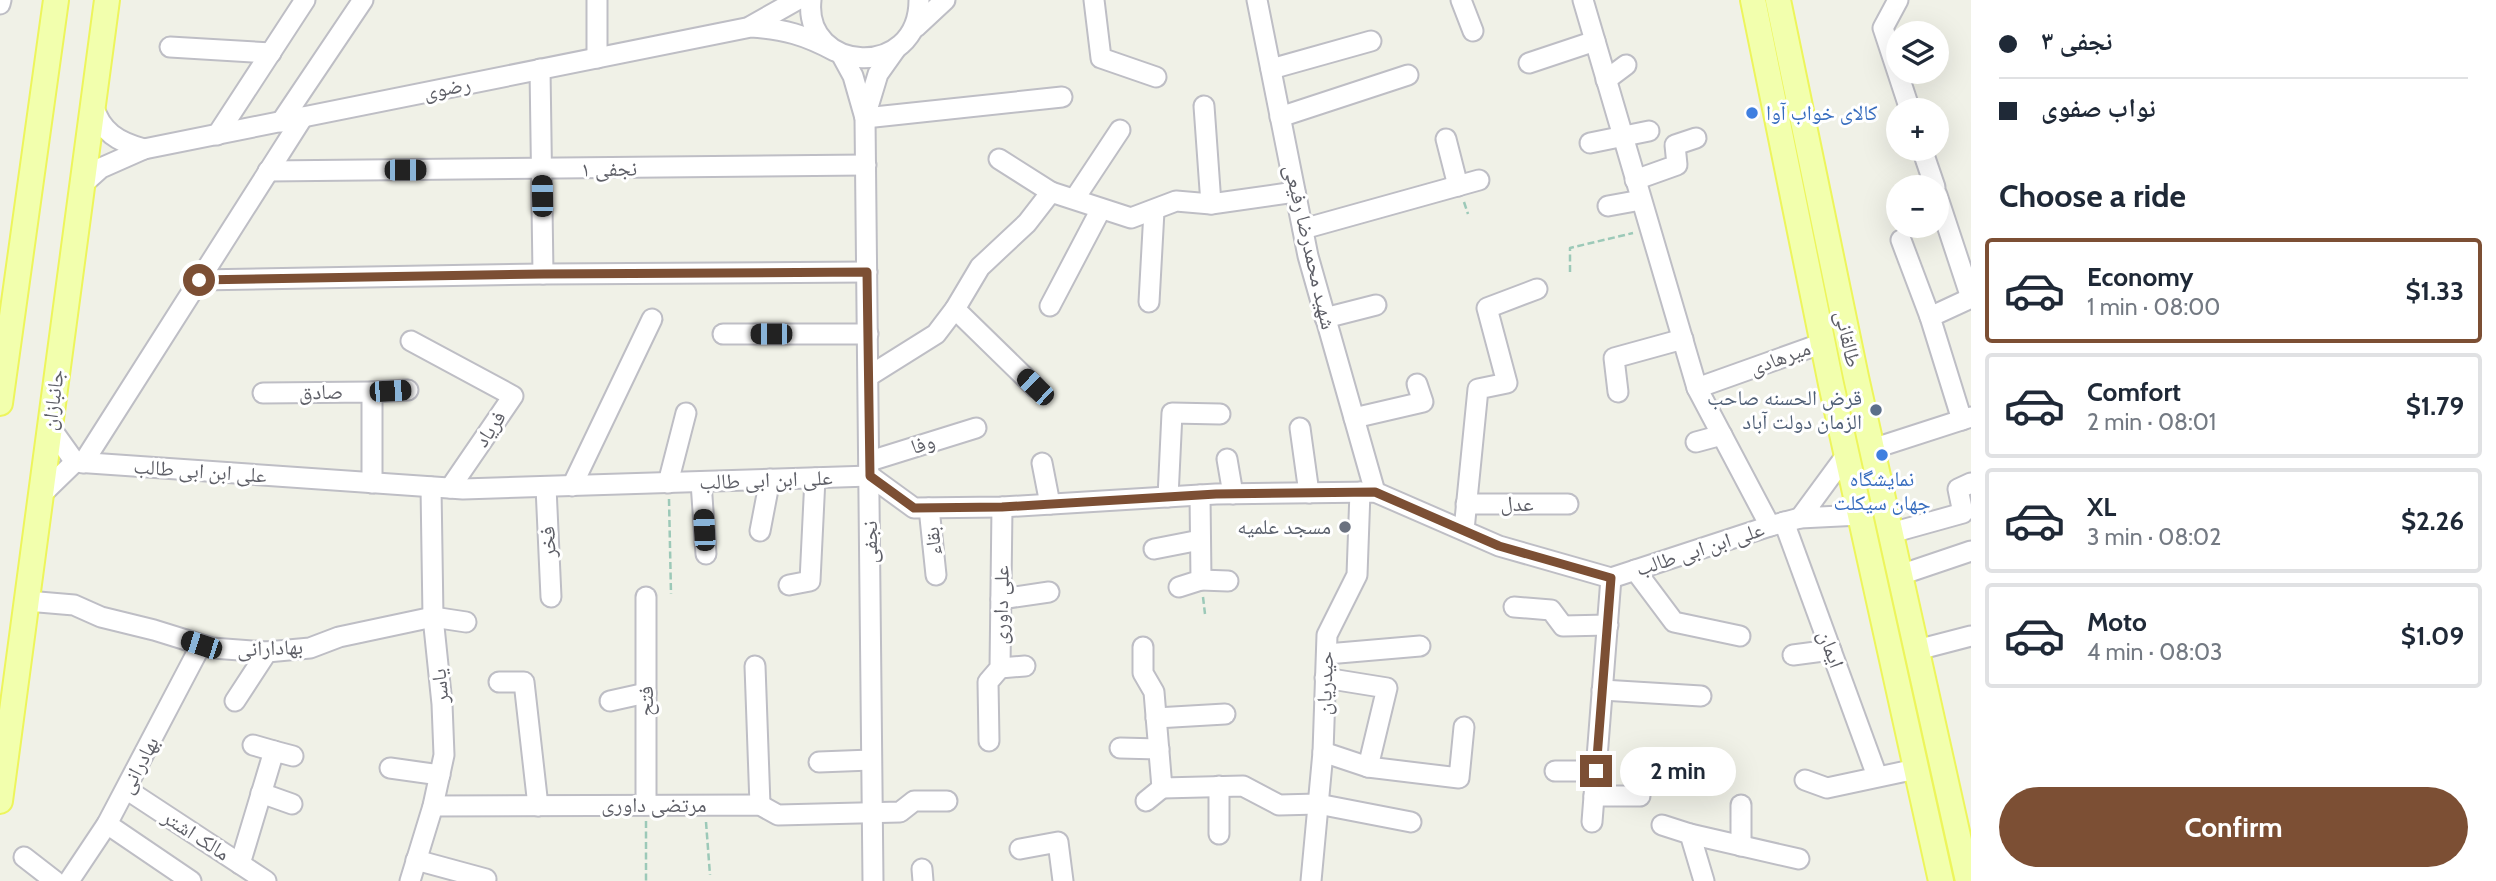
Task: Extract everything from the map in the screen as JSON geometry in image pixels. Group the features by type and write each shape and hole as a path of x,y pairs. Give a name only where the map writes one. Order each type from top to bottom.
{"main road":[{"path":"0,403 56,0"},
{"name":"جانبازان","path":"0,801 107,0"},
{"name":"طالقانی","path":"1754,0 1823,343 1916,769 1958,878"},
{"name":"طالقانی","path":"1778,0 1900,575 1964,835 1958,878"}],"street":[{"path":"217,135 305,0"},
{"path":"281,122 363,0"},
{"path":"597,0 597,58"},
{"path":"751,27 797,0"},
{"path":"811,0 813,22 822,38 838,52 853,76 865,118"},
{"path":"913,30 919,14 919,0"},
{"path":"751,27 779,29 806,36 851,58 870,59 887,54 902,45 913,30 945,0"},
{"path":"1094,0 1101,58 1156,77"},
{"name":"شهید محمدرضا رفیعی","path":"1257,0 1303,229 1354,418 1367,492"},
{"path":"1461,0 1473,31"},
{"path":"1887,21 1898,0"},
{"name":"ایمان","path":"1585,1 1605,80 1697,388 1722,435 1785,522 1877,776"},
{"name":"رضوی","path":"82,186 101,168 144,149 751,27"},
{"path":"1271,69 1371,41"},
{"path":"1529,63 1595,41"},
{"path":"170,47 271,53"},
{"path":"865,118 878,74 896,49"},
{"path":"1605,80 1626,65"},
{"path":"540,69 543,274"},
{"path":"1280,117 1408,75"},
{"path":"865,118 1062,97"},
{"path":"93,104 97,118 106,131 123,143 144,149"},
{"path":"1204,106 1210,204"},
{"path":"41,495 79,463 303,117"},
{"name":"نجفی","path":"865,118 873,881"},
{"path":"1075,198 1120,130"},
{"path":"1590,143 1649,131"},
{"path":"1635,180 1677,165 1675,145 1696,138"},
{"path":"1446,139 1458,186"},
{"path":"999,159 1051,192 1131,218 1176,201 1210,204 1295,192"},
{"name":"نجفی ۱","path":"268,171 866,165"},
{"path":"1303,229 1479,180"},
{"path":"869,376 936,334 955,309 980,267 1027,223 1051,192"},
{"path":"1608,206 1641,200"},
{"path":"1050,306 1101,209"},
{"path":"1149,302 1154,211"},
{"path":"1930,317 1971,298 1949,231"},
{"path":"1872,449 1966,419 1901,240"},
{"path":"199,280 867,272"},
{"path":"1464,530 1478,390 1507,383 1488,308 1537,289"},
{"path":"1325,318 1376,305"},
{"path":"955,309 1035,387"},
{"path":"572,486 652,318"},
{"path":"723,334 868,334"},
{"path":"1618,393 1614,358 1683,339"},
{"name":"فریاد","path":"411,341 513,396 440,488"},
{"name":"میرهادی","path":"1697,388 1823,343"},
{"path":"1354,418 1423,402 1417,384"},
{"path":"372,392 408,390"},
{"name":"صادق","path":"263,393 372,392 372,483"},
{"path":"668,483 687,413"},
{"path":"1168,497 1172,413 1220,414"},
{"path":"50,427 79,463"},
{"name":"وفا","path":"870,468 976,428"},
{"path":"1300,428 1309,493"},
{"path":"1696,442 1722,435"},
{"path":"1785,522 1847,454"},
{"path":"1227,459 1233,494"},
{"name":"علی ابن ابی طالب","path":"79,463 440,488 815,478 870,468 914,508 1002,507 1200,495 1367,492 1499,546 1611,578 1785,522 1860,515"},
{"path":"1042,463 1050,504"},
{"path":"789,585 810,581 815,478"},
{"path":"760,531 770,480"},
{"path":"701,482 706,554"},
{"path":"1891,533 1963,513 1958,489 1971,483"},
{"name":"فخر","path":"546,487 551,597"},
{"name":"یاسر","path":"410,881 433,806 444,755 433,617 440,488"},
{"name":"حیدریان","path":"1311,881 1323,751 1327,635 1357,575 1367,492"},
{"path":"1200,495 1201,580"},
{"name":"عدل","path":"1466,504 1569,504"},
{"name":"علی داوری","path":"989,741 988,682 1000,668 1002,507"},
{"name":"بقاء","path":"929,508 936,575"},
{"path":"1154,549 1200,540"},
{"path":"1900,575 1971,551"},
{"path":"1636,570 1674,622 1740,636"},
{"path":"1592,822 1611,578"},
{"path":"1179,587 1201,580 1228,581"},
{"path":"1001,599 1049,592"},
{"name":"فتح","path":"646,597 646,805"},
{"name":"بهادارانی","path":"27,601 74,605 101,617 212,648 267,652 310,648 339,637 433,617"},
{"path":"1514,607 1551,610 1563,626 1608,625"},
{"path":"433,617 466,622"},
{"path":"1917,650 1971,636"},
{"name":"بهادرانی","path":"69,881 107,824 201,645"},
{"path":"1326,654 1420,646"},
{"path":"1143,647 1143,673 1154,692 1163,788"},
{"path":"1793,655 1831,650"},
{"path":"235,701 267,652"},
{"path":"755,666 760,805"},
{"path":"1000,668 1025,666"},
{"path":"1325,678 1387,688 1368,767"},
{"path":"499,682 524,682 538,806"},
{"path":"1602,690 1701,696"},
{"path":"610,701 646,693"},
{"path":"1156,718 1225,714"},
{"path":"1323,751 1368,767 1459,778 1464,727"},
{"path":"253,745 293,756"},
{"path":"1120,748 1159,749"},
{"path":"240,864 274,751"},
{"path":"820,762 871,760"},
{"path":"390,768 440,775"},
{"path":"1805,780 1828,788 1916,769"},
{"path":"1555,771 1596,771"},
{"path":"1219,786 1219,834"},
{"path":"1146,801 1163,788 1243,786 1279,805 1318,804 1410,822"},
{"name":"مالک اشتر","path":"126,789 266,881"},
{"path":"261,793 292,804"},
{"path":"1594,796 1640,796"},
{"name":"مرتضی داوری","path":"433,806 760,805 778,816 900,812 914,801 947,801"},
{"path":"1741,805 1741,846"},
{"path":"107,824 191,881"},
{"path":"1662,825 1799,859"},
{"path":"1690,834 1704,881"},
{"path":"1020,849 1058,842 1063,881"},
{"path":"24,857 55,881"},
{"path":"416,860 486,879"}],"path":[{"path":"1570,272 1570,248 1650,229"},
{"path":"668,483 671,594"},
{"path":"646,805 646,881"},
{"path":"704,805 710,875"}],"place":[{"name":"کالای خواب آوا","path":"1752,113"},
{"name":"قرض الحسنه صاحب الزمان دولت آباد","path":"1876,410"},
{"name":"نمایشگاه جهان سیکلت","path":"1882,455"},
{"name":"مسجد علمیه","path":"1345,527"}],"route":[{"path":"199,280 867,272 870,476 914,508 1002,507 1216,494 1375,492 1499,546 1611,578 1596,771"}]}
